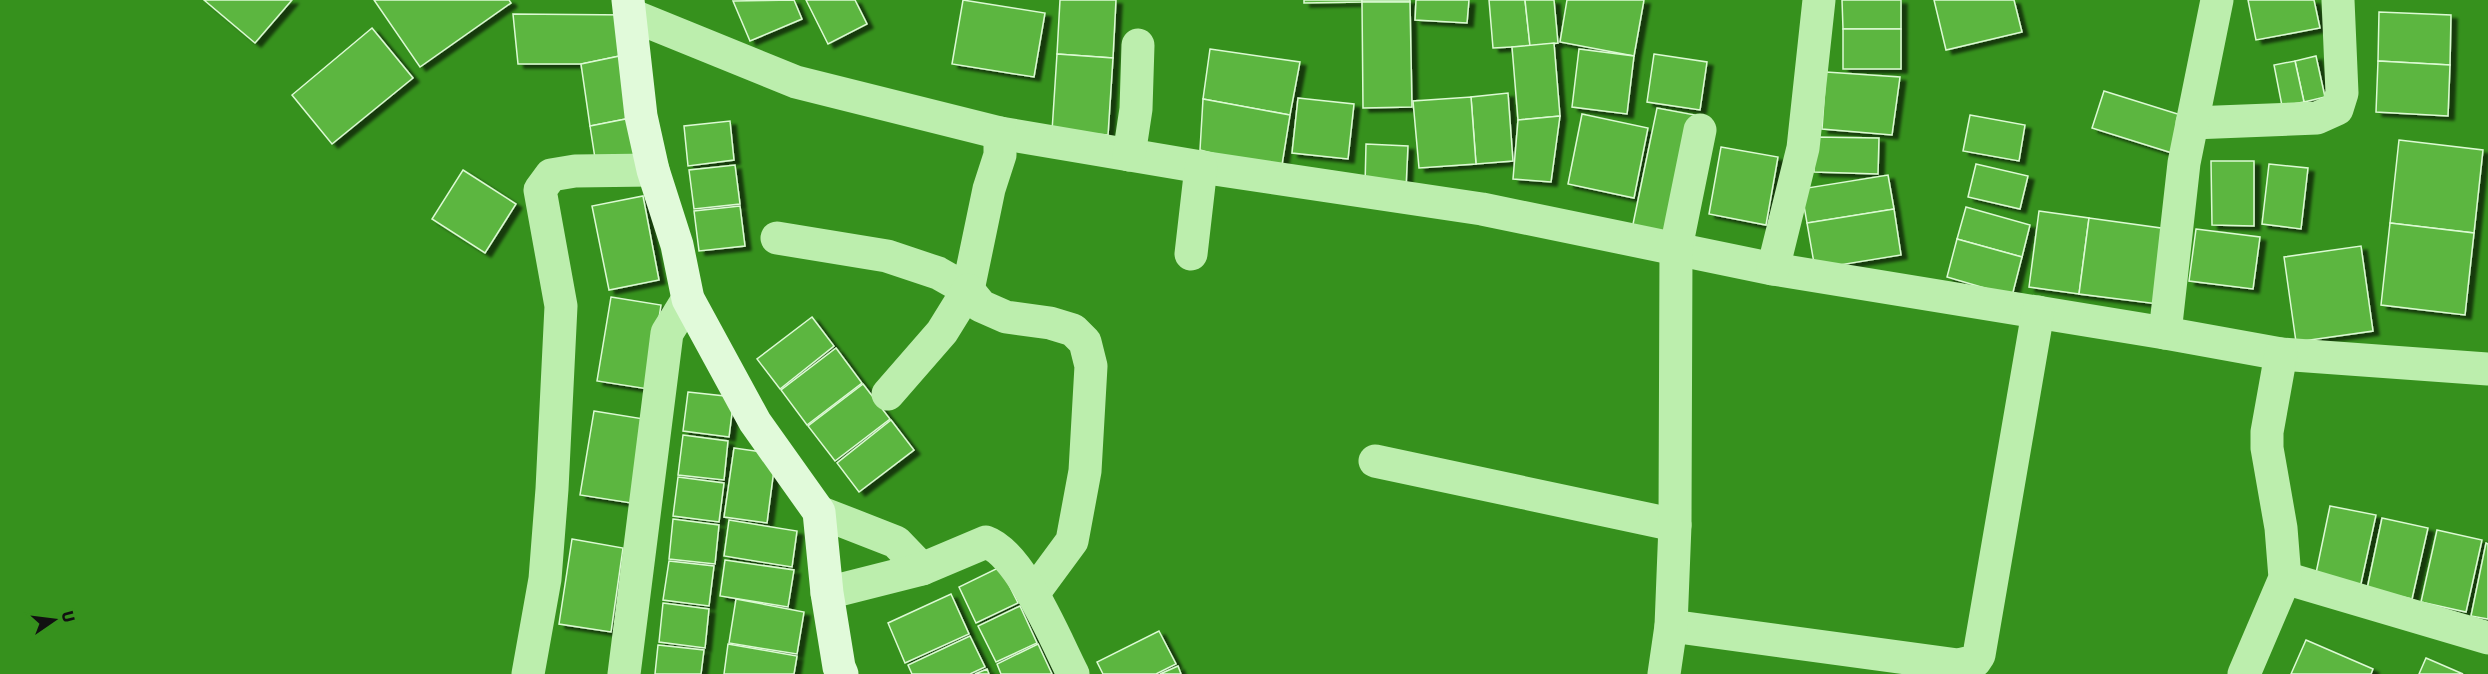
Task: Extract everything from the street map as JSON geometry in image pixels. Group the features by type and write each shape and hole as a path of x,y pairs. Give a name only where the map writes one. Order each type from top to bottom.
{"street":[{"path":"1773,269 1803,148 1819,0"},
{"path":"2165,333 2184,163 2217,0"},
{"path":"2192,123 2317,118 2337,109 2342,93 2338,0"},
{"path":"840,672 827,593 819,512 755,422 688,299 677,244 653,170 640,116 630,8 795,82 1000,133 1201,167 1482,209 1773,269 2281,354 2488,369"},
{"path":"1129,155 1136,109 1138,45"},
{"path":"1664,674 1671,626 1675,525 1676,248 1700,130"},
{"path":"888,394 942,332 968,290 989,189 1000,155 1000,133"},
{"path":"1191,254 1201,167"},
{"path":"528,674 545,579 561,306 540,190 551,175 575,171 653,170"},
{"path":"777,238 887,256 938,273 968,290 981,306 1006,317 1050,323 1073,330 1085,342 1091,366 1085,471 1072,541 1033,594"},
{"path":"624,674 667,333 688,299"},
{"path":"1671,626 1958,665 1975,661 1979,655 2038,312"},
{"path":"2244,674 2285,578 2281,528 2266,448 2281,354"},
{"path":"1375,461 1675,525"},
{"path":"819,512 896,542 922,568"},
{"path":"827,593 922,568 986,542 1007,556 1033,594 1073,674"},
{"path":"2285,578 2488,638"}],"building":[{"path":"204,0 292,0 255,43"},
{"path":"374,0 509,0 511,3 420,67"},
{"path":"794,0 802,19 750,41 733,1"},
{"path":"806,0 855,0 867,24 828,44"},
{"path":"963,0 1045,13 1034,77 952,64"},
{"path":"1060,0 1116,0 1113,58 1057,54"},
{"path":"1304,0 1362,0 1362,2 1304,3"},
{"path":"1362,0 1410,0 1410,2 1362,2"},
{"path":"1416,0 1469,0 1467,23 1415,20"},
{"path":"1489,0 1525,0 1530,46 1493,48"},
{"path":"1525,0 1554,0 1558,43 1530,46"},
{"path":"1567,0 1644,0 1634,56 1560,42"},
{"path":"1842,0 1901,0 1901,29 1843,29"},
{"path":"1934,0 2014,0 2022,32 1946,50"},
{"path":"2248,0 2314,0 2320,28 2256,40"},
{"path":"1362,2 1410,2 1412,107 1363,108"},
{"path":"2379,12 2451,15 2450,65 2378,61"},
{"path":"513,14 631,15 634,53 581,64 518,64"},
{"path":"372,28 413,78 332,144 292,95"},
{"path":"1843,29 1901,29 1901,69 1843,69"},
{"path":"1554,43 1560,116 1518,120 1512,47"},
{"path":"1210,49 1300,62 1290,115 1203,99"},
{"path":"1579,49 1634,56 1627,114 1572,107"},
{"path":"634,53 641,116 590,126 581,64"},
{"path":"1057,54 1113,58 1108,135 1052,131"},
{"path":"1654,54 1707,62 1700,110 1647,102"},
{"path":"2316,56 2325,97 2304,102 2295,61"},
{"path":"2295,61 2304,102 2282,106 2274,65"},
{"path":"2378,61 2450,65 2448,116 2376,112"},
{"path":"1826,72 1900,77 1892,135 1822,129"},
{"path":"2104,91 2184,116 2172,153 2092,128"},
{"path":"1508,93 1513,161 1476,164 1471,97"},
{"path":"1471,97 1476,164 1419,168 1413,101"},
{"path":"1298,98 1354,104 1348,159 1292,153"},
{"path":"1203,99 1290,115 1281,171 1200,150"},
{"path":"1657,108 1695,115 1670,236 1632,229"},
{"path":"1582,114 1648,128 1634,198 1568,184"},
{"path":"1970,115 2025,125 2019,161 1963,151"},
{"path":"641,116 653,170 597,171 590,126"},
{"path":"1560,116 1551,182 1513,179 1518,120"},
{"path":"730,121 734,160 688,166 684,126"},
{"path":"1814,137 1879,138 1878,174 1814,172"},
{"path":"2399,140 2483,150 2474,233 2390,223"},
{"path":"1366,144 1408,146 1406,188 1365,186"},
{"path":"1721,147 1778,157 1766,225 1709,214"},
{"path":"2211,161 2254,161 2254,226 2212,225"},
{"path":"1976,164 2028,176 2020,209 1968,197"},
{"path":"2269,164 2308,168 2301,229 2262,224"},
{"path":"735,165 740,204 694,209 689,170"},
{"path":"463,170 516,204 485,253 432,219"},
{"path":"1888,175 1894,209 1807,223 1801,189"},
{"path":"643,196 659,280 609,290 592,206"},
{"path":"740,206 745,246 699,251 694,211"},
{"path":"1966,207 2030,225 2022,257 1957,239"},
{"path":"1894,209 1901,255 1815,269 1807,223"},
{"path":"2039,211 2089,218 2079,294 2029,287"},
{"path":"2089,218 2168,229 2158,304 2079,294"},
{"path":"2390,223 2474,233 2465,315 2381,305"},
{"path":"2196,229 2260,237 2253,289 2189,281"},
{"path":"1957,239 2022,257 2012,296 1947,277"},
{"path":"2361,246 2373,331 2296,342 2284,257"},
{"path":"611,297 661,305 648,389 597,381"},
{"path":"812,317 834,346 780,389 757,359"},
{"path":"836,348 862,383 807,425 781,390"},
{"path":"863,384 890,419 835,461 808,426"},
{"path":"688,392 734,397 729,437 683,431"},
{"path":"594,411 644,419 631,503 580,495"},
{"path":"891,420 914,450 859,492 837,463"},
{"path":"683,435 728,441 724,480 678,475"},
{"path":"734,448 776,454 767,523 724,517"},
{"path":"678,477 724,483 719,522 673,516"},
{"path":"2330,506 2376,515 2360,588 2315,578"},
{"path":"2382,518 2428,528 2412,599 2367,589"},
{"path":"673,519 719,525 715,564 669,559"},
{"path":"729,520 797,531 792,567 724,556"},
{"path":"2437,530 2482,540 2466,612 2421,602"},
{"path":"572,539 623,548 611,632 559,624"},
{"path":"2486,543 2488,544 2488,619 2471,616"},
{"path":"725,560 794,570 788,607 720,596"},
{"path":"669,561 714,566 709,606 663,600"},
{"path":"1000,567 1018,603 976,623 959,587"},
{"path":"951,594 969,634 905,663 888,623"},
{"path":"736,599 804,612 797,654 729,643"},
{"path":"663,603 709,609 705,648 659,642"},
{"path":"1020,606 1037,643 996,662 978,626"},
{"path":"1159,631 1176,664 1156,674 1103,674 1097,662"},
{"path":"970,636 985,667 970,674 912,674 908,665"},
{"path":"2306,640 2373,669 2371,674 2291,674"},
{"path":"728,644 797,656 794,674 724,674"},
{"path":"1038,644 1052,674 1001,674 997,664"},
{"path":"658,645 704,650 701,674 655,674"},
{"path":"2426,658 2463,674 2419,674"},
{"path":"1178,666 1181,674 1160,674"},
{"path":"987,669 989,674 975,674"}]}
